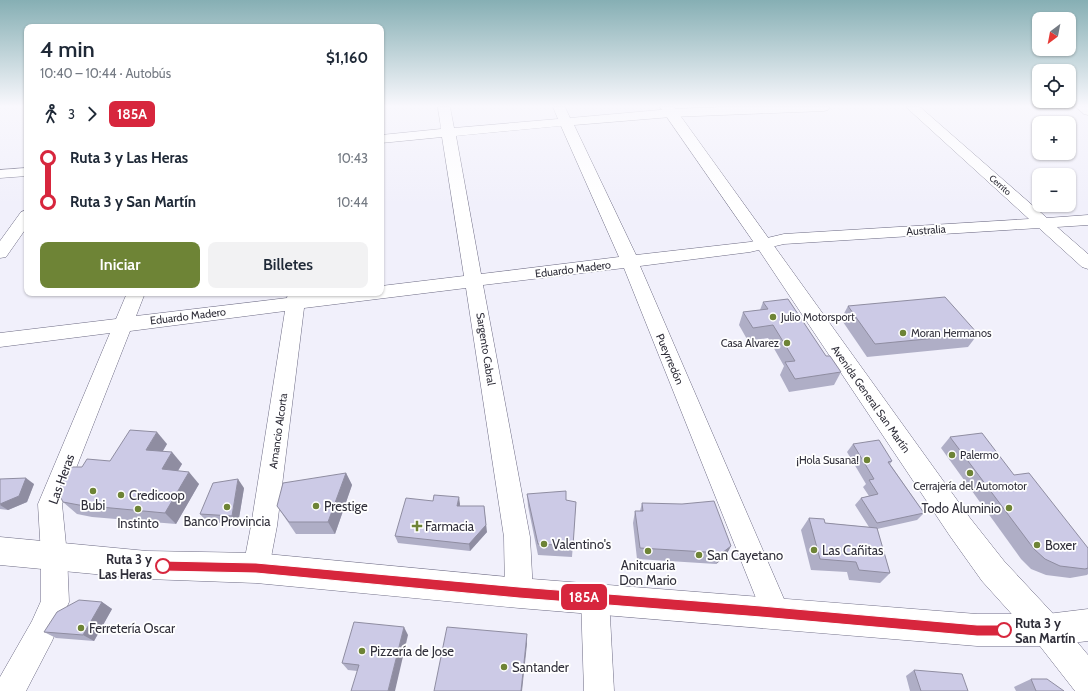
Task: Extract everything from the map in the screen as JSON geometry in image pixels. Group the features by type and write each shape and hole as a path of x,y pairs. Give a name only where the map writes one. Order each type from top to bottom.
{"main road":[{"name":"Avenida General San Martín","path":"690,139 960,527 993,571 1047,630 1088,681"},
{"path":"0,551 147,565 256,568 519,593 977,630 1047,630 1088,625"}],"street":[{"name":"Sargento Cabral","path":"449,139 475,281 517,537 519,593"},
{"name":"Pueyrredón","path":"574,139 630,262 776,613"},
{"name":"Cerrito","path":"948,139 1088,262"},
{"path":"0,174 24,172"},
{"path":"0,253 24,219"},
{"name":"Australia","path":"764,244 784,239 1088,220"},
{"name":"Eduardo Madero","path":"384,292 750,247 764,244"},
{"name":"Las Heras","path":"9,691 42,631 55,602 54,555 50,504 135,296"},
{"name":"Eduardo Madero","path":"0,340 123,325 296,298 328,296"},
{"name":"Amancio Alcorta","path":"256,568 264,526 296,298"},
{"path":"595,598 599,691"}],"building":[{"path":"945,297 978,334 875,344 848,306"},
{"path":"788,299 826,356 830,356 841,372 795,379 785,362 795,361 773,325 753,328 743,312 768,309 763,302"},
{"path":"130,430 157,432 146,450 172,452 162,469 189,472 165,513 79,505 63,502 58,492 69,467 82,467 87,459 110,461"},
{"path":"982,433 1014,475 1029,473 1088,548 1088,568 1085,569 1060,566 1045,559 1034,549 950,437"},
{"path":"879,440 892,461 888,462 924,513 877,523 861,498 878,494 869,480 874,479 853,444"},
{"path":"346,473 328,522 289,522 277,506 283,483"},
{"path":"26,478 19,496 0,504 0,479"},
{"path":"238,479 232,516 200,514 213,483"},
{"path":"566,491 566,500 576,502 573,546 538,544 527,494"},
{"path":"434,495 459,497 457,506 484,506 486,525 469,544 395,536 406,498 433,501"},
{"path":"714,501 731,546 722,553 640,548 635,511 643,511 642,503 682,504"},
{"path":"809,518 824,519 825,523 877,528 890,573 859,570 856,562 820,559"},
{"path":"79,600 102,602 83,635 44,632 57,612"},
{"path":"354,622 404,627 388,691 351,691 359,665 342,663"},
{"path":"447,627 527,634 521,691 434,691"},
{"path":"914,670 962,674 968,691 921,691"},
{"path":"1031,679 1047,679 1064,691 1036,691"}],"bus line":[{"name":"185A","path":"163,566 256,568 519,593 761,611 977,630 1004,630"}],"place":[{"name":"Julio Motorsport","path":"773,317"},
{"name":"Moran Hermanos","path":"903,333"},
{"name":"Casa Alvarez","path":"787,343"},
{"name":"Palermo","path":"952,455"},
{"name":"¡Hola Susana!","path":"867,460"},
{"name":"Cerrajería del Automotor","path":"970,473"},
{"name":"Bubi","path":"93,491"},
{"name":"Credicoop","path":"121,495"},
{"name":"Prestige","path":"316,506"},
{"name":"Banco Provincia","path":"227,507"},
{"name":"Todo Aluminio","path":"1009,508"},
{"name":"Instinto","path":"138,509"},
{"name":"Farmacia","path":"417,526"},
{"name":"Valentino's","path":"544,544"},
{"name":"Boxer","path":"1037,545"},
{"name":"Las Cañitas","path":"814,550"},
{"name":"Anitcuaria Don Mario","path":"648,551"},
{"name":"San Cayetano","path":"699,555"},
{"name":"Ruta 3 y Las Heras","path":"163,566"},
{"name":"Ferretería Oscar","path":"81,628"},
{"name":"Ruta 3 y San Martín","path":"1004,630"},
{"name":"Pizzería de Jose","path":"362,651"},
{"name":"Santander","path":"504,667"}]}
